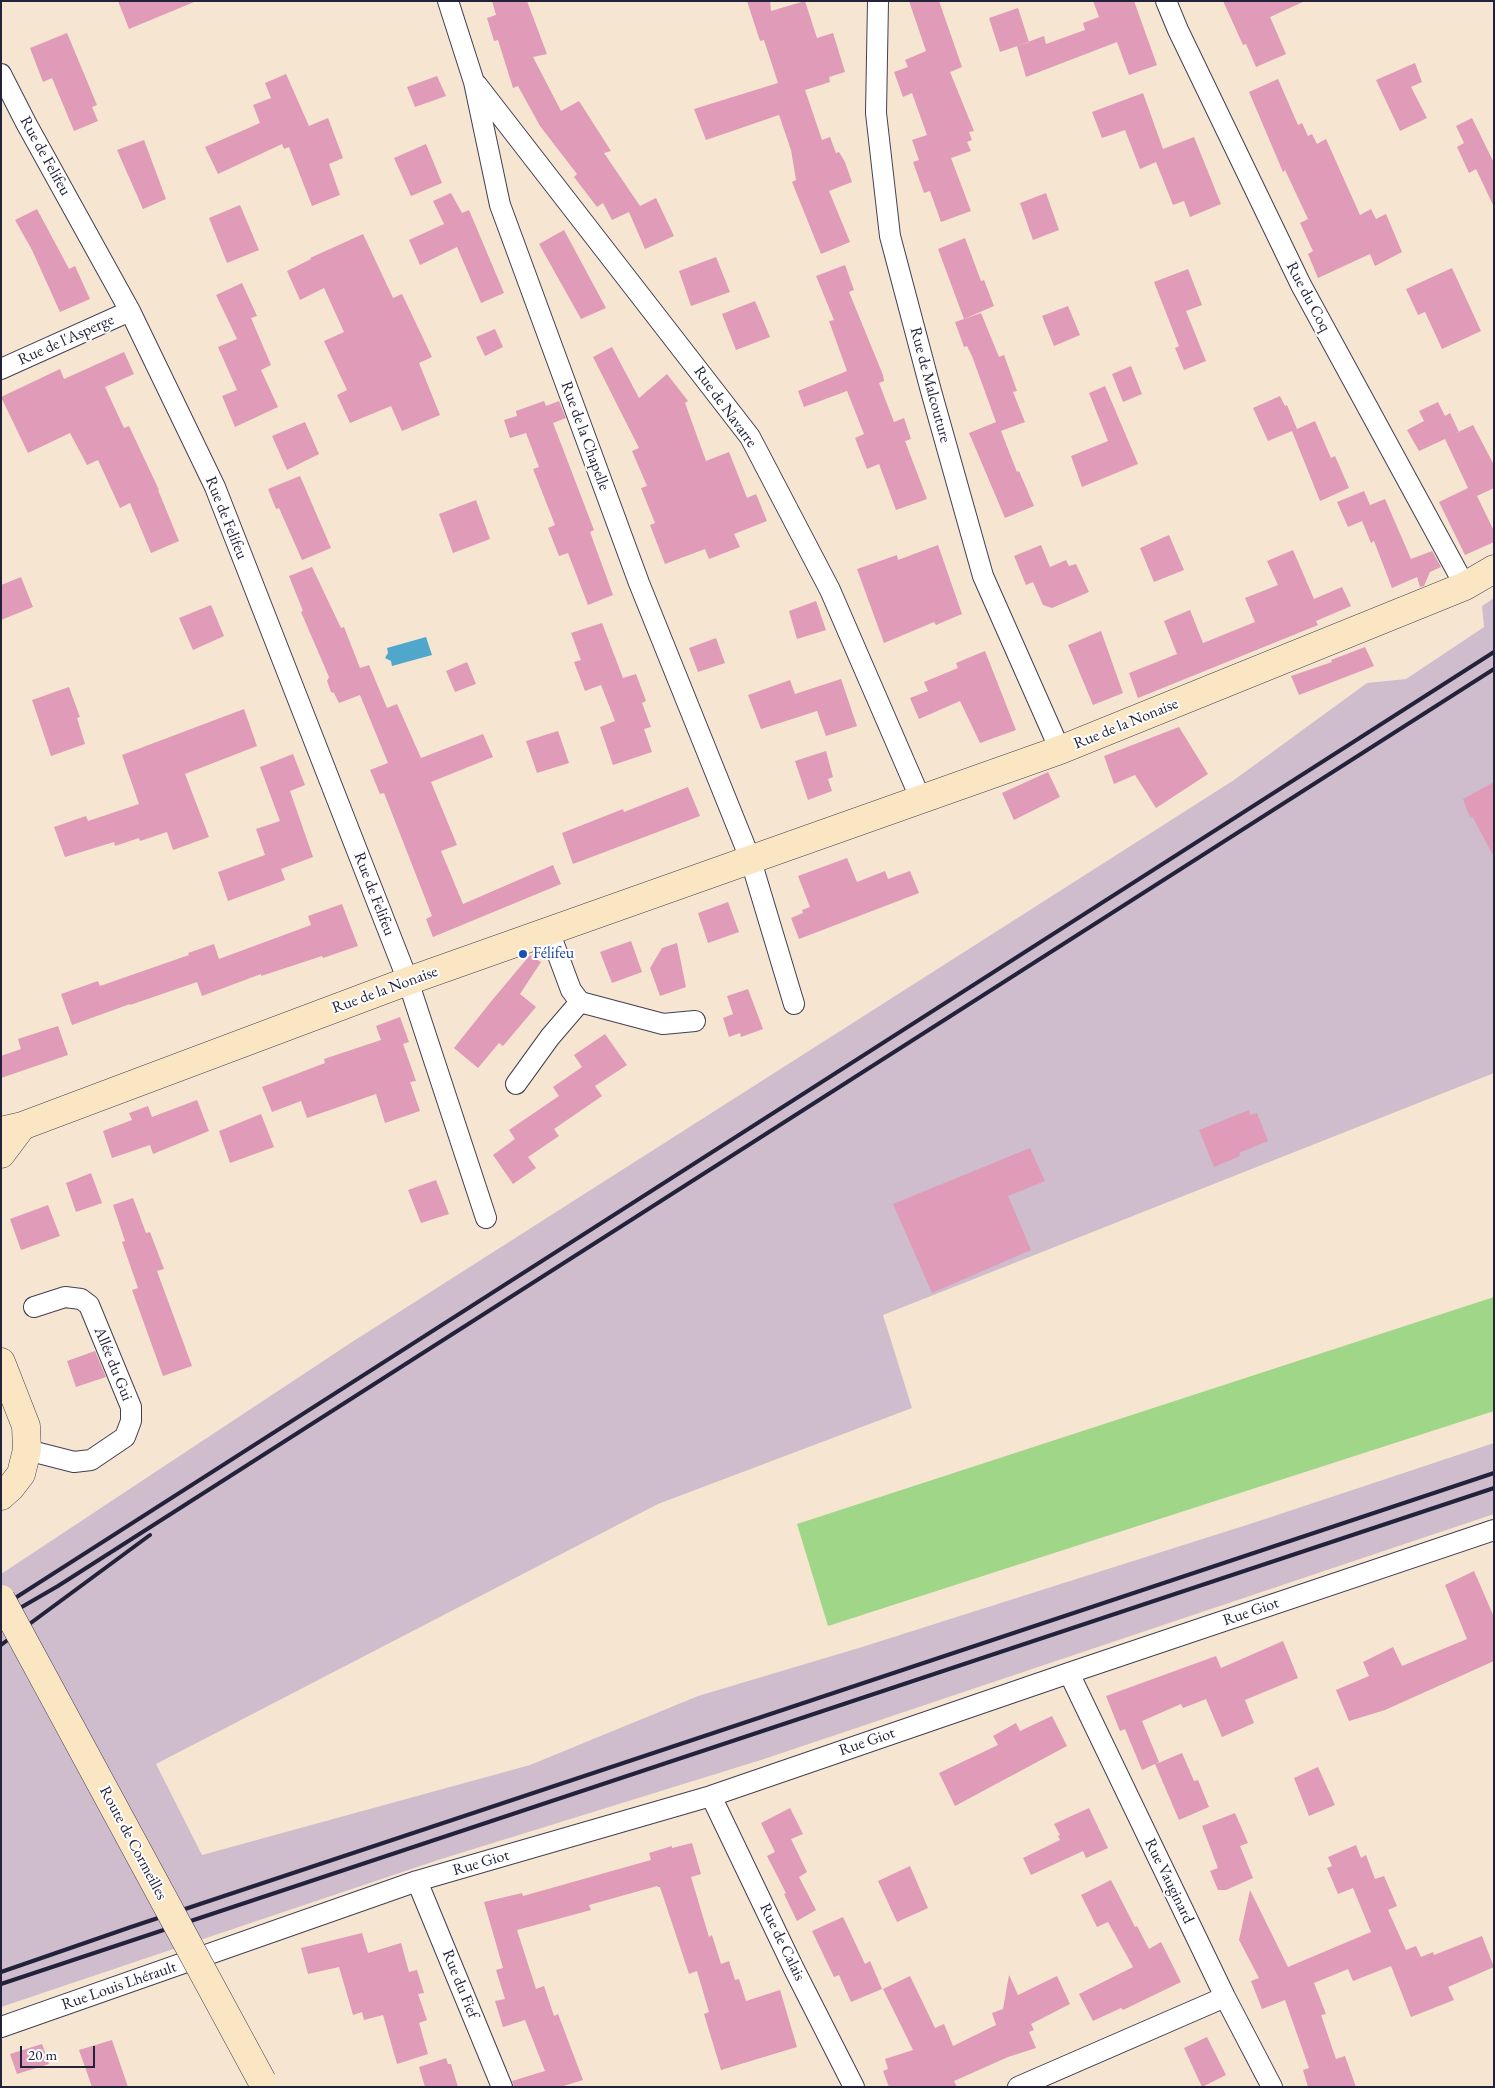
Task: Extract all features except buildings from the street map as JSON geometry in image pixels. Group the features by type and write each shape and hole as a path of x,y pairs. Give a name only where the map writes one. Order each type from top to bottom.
{"main road":[{"name":"Rue de la Nonaise","path":"1,1154 12,1128 408,981 1060,750 1465,586 1494,569"},
{"path":"1,1362 26,1426 27,1450 20,1474 11,1487 1,1496"},
{"name":"Route de Cormeilles","path":"1,1599 264,2084"}],"street":[{"name":"Rue de la Chapelle","path":"448,1 474,82 500,205 639,583 750,861"},
{"name":"Rue de Malcouture","path":"878,1 876,113 890,236 983,576 1060,750"},
{"name":"Rue du Coq","path":"1166,1 1178,30 1301,285 1465,586"},
{"name":"Rue de Felifeu","path":"1,74 130,311 215,487 408,981 486,1218"},
{"name":"Rue de Navarre","path":"474,82 750,437 830,590 921,800"},
{"name":"Rue de l'Asperge","path":"1,369 130,311"},
{"path":"750,861 794,1004"},
{"path":"549,932 572,990 580,1002 662,1024 695,1021"},
{"path":"516,1084 550,1037 580,1002"},
{"name":"Allée du Gui","path":"27,1450 74,1462 91,1460 125,1437 131,1421 131,1407 89,1305 81,1299 65,1297 34,1308"},
{"name":"Rue Giot","path":"238,1944 417,1881 711,1796 1069,1673 1493,1534"},
{"name":"Rue Vauginard","path":"1069,1673 1225,1997 1272,2087"},
{"name":"Rue de Calais","path":"711,1796 789,1959 854,2087"},
{"name":"Rue du Fief","path":"417,1881 502,2087"},
{"name":"Rue Louis Lhérault","path":"1,2027 238,1944"},
{"path":"1018,2087 1225,1997"}],"shaded area":[{"path":"1494,598 1494,1073 883,1315 912,1408 658,1504 156,1764 202,1855 530,1765 698,1696 862,1647 1256,1522 1494,1443 1494,1514 761,1760 438,1860 1,2007 1,1574 352,1342 1234,780 1367,683 1406,679 1484,627 1482,606"}],"green space":[{"path":"1494,1297 1494,1411 828,1626 797,1524"}],"water":[{"path":"426,637 432,655 392,666 391,661 385,658 388,653 387,648"}],"railway":[{"path":"1,1607 1494,652"},
{"path":"1,1619 58,1586 1494,669"},
{"path":"1,1972 1494,1473"},
{"path":"1,1984 1494,1488"},
{"path":"1,1645 150,1535"}],"place":[{"name":"Félifeu","path":"523,954"}]}
